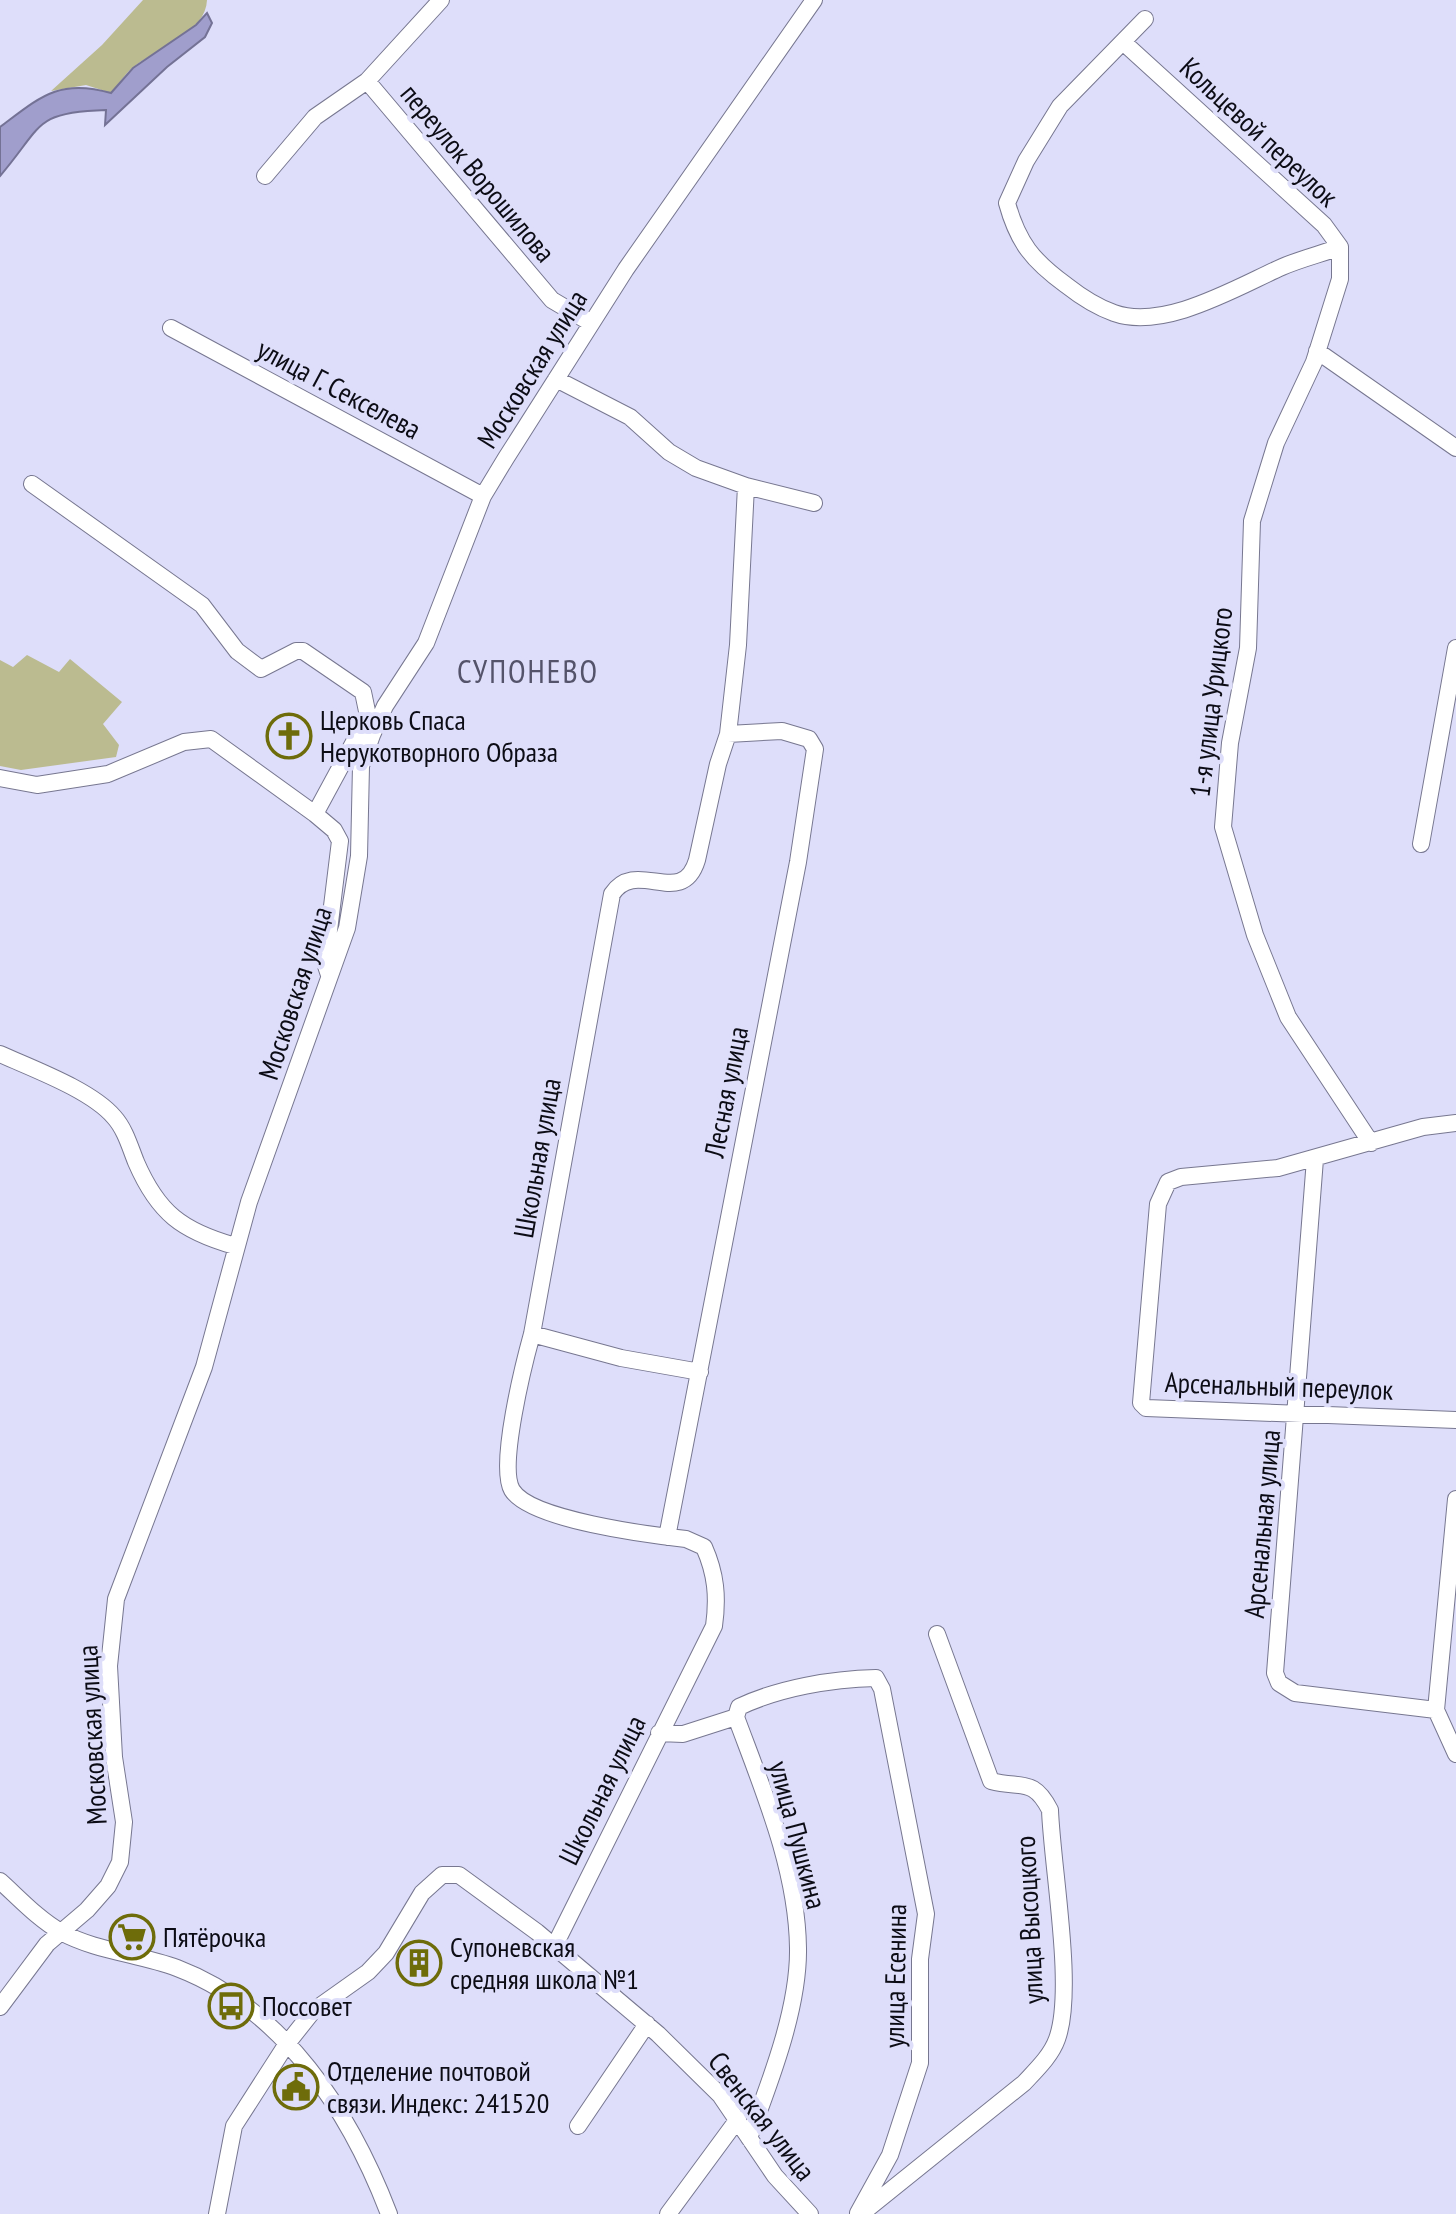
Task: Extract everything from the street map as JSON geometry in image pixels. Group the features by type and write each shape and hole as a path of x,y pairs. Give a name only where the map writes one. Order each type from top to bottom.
{"street":[{"path":"265,176 315,117 367,81 441,0"},
{"name":"Московская улица","path":"0,2007 47,1944 108,1886 120,1862 124,1822 114,1757 109,1666 116,1599 204,1367 223,1307 235,1246 347,928 359,856 361,766 385,706 426,643 483,496 591,323 814,0"},
{"name":"Кольцевой переулок","path":"1123,42 1324,225 1340,247 1285,265 1223,296 1161,315 1116,314 1081,297 1040,266 1016,234 1007,203 1026,161 1060,106 1145,19"},
{"name":"переулок Ворошилова","path":"367,81 552,300 591,323"},
{"name":"1-я улица Урицкого","path":"1340,247 1340,279 1317,351 1276,443 1252,521 1248,648 1230,743 1223,827 1255,935 1288,1017 1371,1143"},
{"name":"улица Г. Секселева","path":"171,328 483,496"},
{"path":"1317,351 1456,448"},
{"path":"556,379 630,417 669,452 696,468 746,486 814,503"},
{"path":"32,484 202,605 237,651 261,669 296,651 303,651 363,692 368,708 365,723 315,814"},
{"name":"Школьная улица","path":"554,1947 714,1626 718,1599 712,1567 704,1547 686,1539 544,1511 522,1501 511,1490 506,1473 520,1380 532,1334 612,894 620,882 633,877 667,884 679,883 695,870 718,764 728,734 738,645 746,486"},
{"path":"1421,844 1456,648"},
{"name":"Лесная улица","path":"667,1537 798,862 815,749 809,739 782,731 728,734"},
{"path":"0,778 37,785 82,779 108,774 184,742 211,739 315,814 334,830 340,841 325,963 329,975"},
{"path":"0,1054 100,1105 123,1130 159,1205 181,1225 204,1237 235,1246"},
{"name":"Арсенальный переулок","path":"1456,1123 1423,1127 1278,1168 1181,1177 1168,1182 1158,1204 1141,1403 1146,1408 1456,1420"},
{"name":"Арсенальная улица","path":"1315,1159 1275,1673 1279,1683 1295,1693 1436,1710"},
{"path":"532,1334 621,1358 700,1372"},
{"path":"1456,1499 1436,1710 1456,1754"},
{"name":"улица Высоцкого","path":"859,2214 1024,2083 1046,2060 1058,2038 1063,1986 1050,1810 1041,1791 1028,1784 991,1781 937,1634"},
{"name":"улица Есенина","path":"736,1717 739,1707 759,1698 821,1684 876,1678 882,1689 926,1914 920,1959 920,2063 890,2155 859,2214"},
{"path":"659,1733 683,1734 736,1717"},
{"name":"улица Пушкина","path":"736,1717 769,1806 791,1889 798,1947 792,1998 769,2084 749,2138"},
{"name":"Свенская улица","path":"286,2045 313,2011 368,1972 386,1953 422,1893 442,1875 459,1875 554,1947 647,2024 720,2095 790,2195 810,2214"},
{"path":"0,1881 61,1932 174,1967 216,1985 243,2003 322,2084 344,2115 371,2165 389,2214"},
{"path":"578,2126 647,2024"},
{"path":"219,2210 234,2126 286,2045"},
{"path":"668,2214 738,2119"}],"green space":[{"path":"143,0 207,0 205,11 190,30 132,68 111,93 86,85 51,91 102,45"},
{"path":"27,655 59,672 70,659 122,702 103,724 119,745 116,757 21,770 0,766 0,660 13,667"}],"water":[{"path":"207,13 212,23 205,37 167,67 105,125 106,110 82,111 52,119 33,134 0,176 0,127 39,99 64,89 93,89 111,93 133,68 196,25"}],"place":[{"name":"Церковь Спаса Нерукотворного Образа","path":"289,736"},
{"name":"Пятёрочка","path":"132,1937"},
{"name":"Супоневская средняя школа №1","path":"419,1963"},
{"name":"Поссовет","path":"231,2006"},
{"name":"Отделение почтовой связи. Индекс: 241520","path":"296,2087"}],"district":[{"name":"СУПОНЕВО","path":"528,672"}]}
